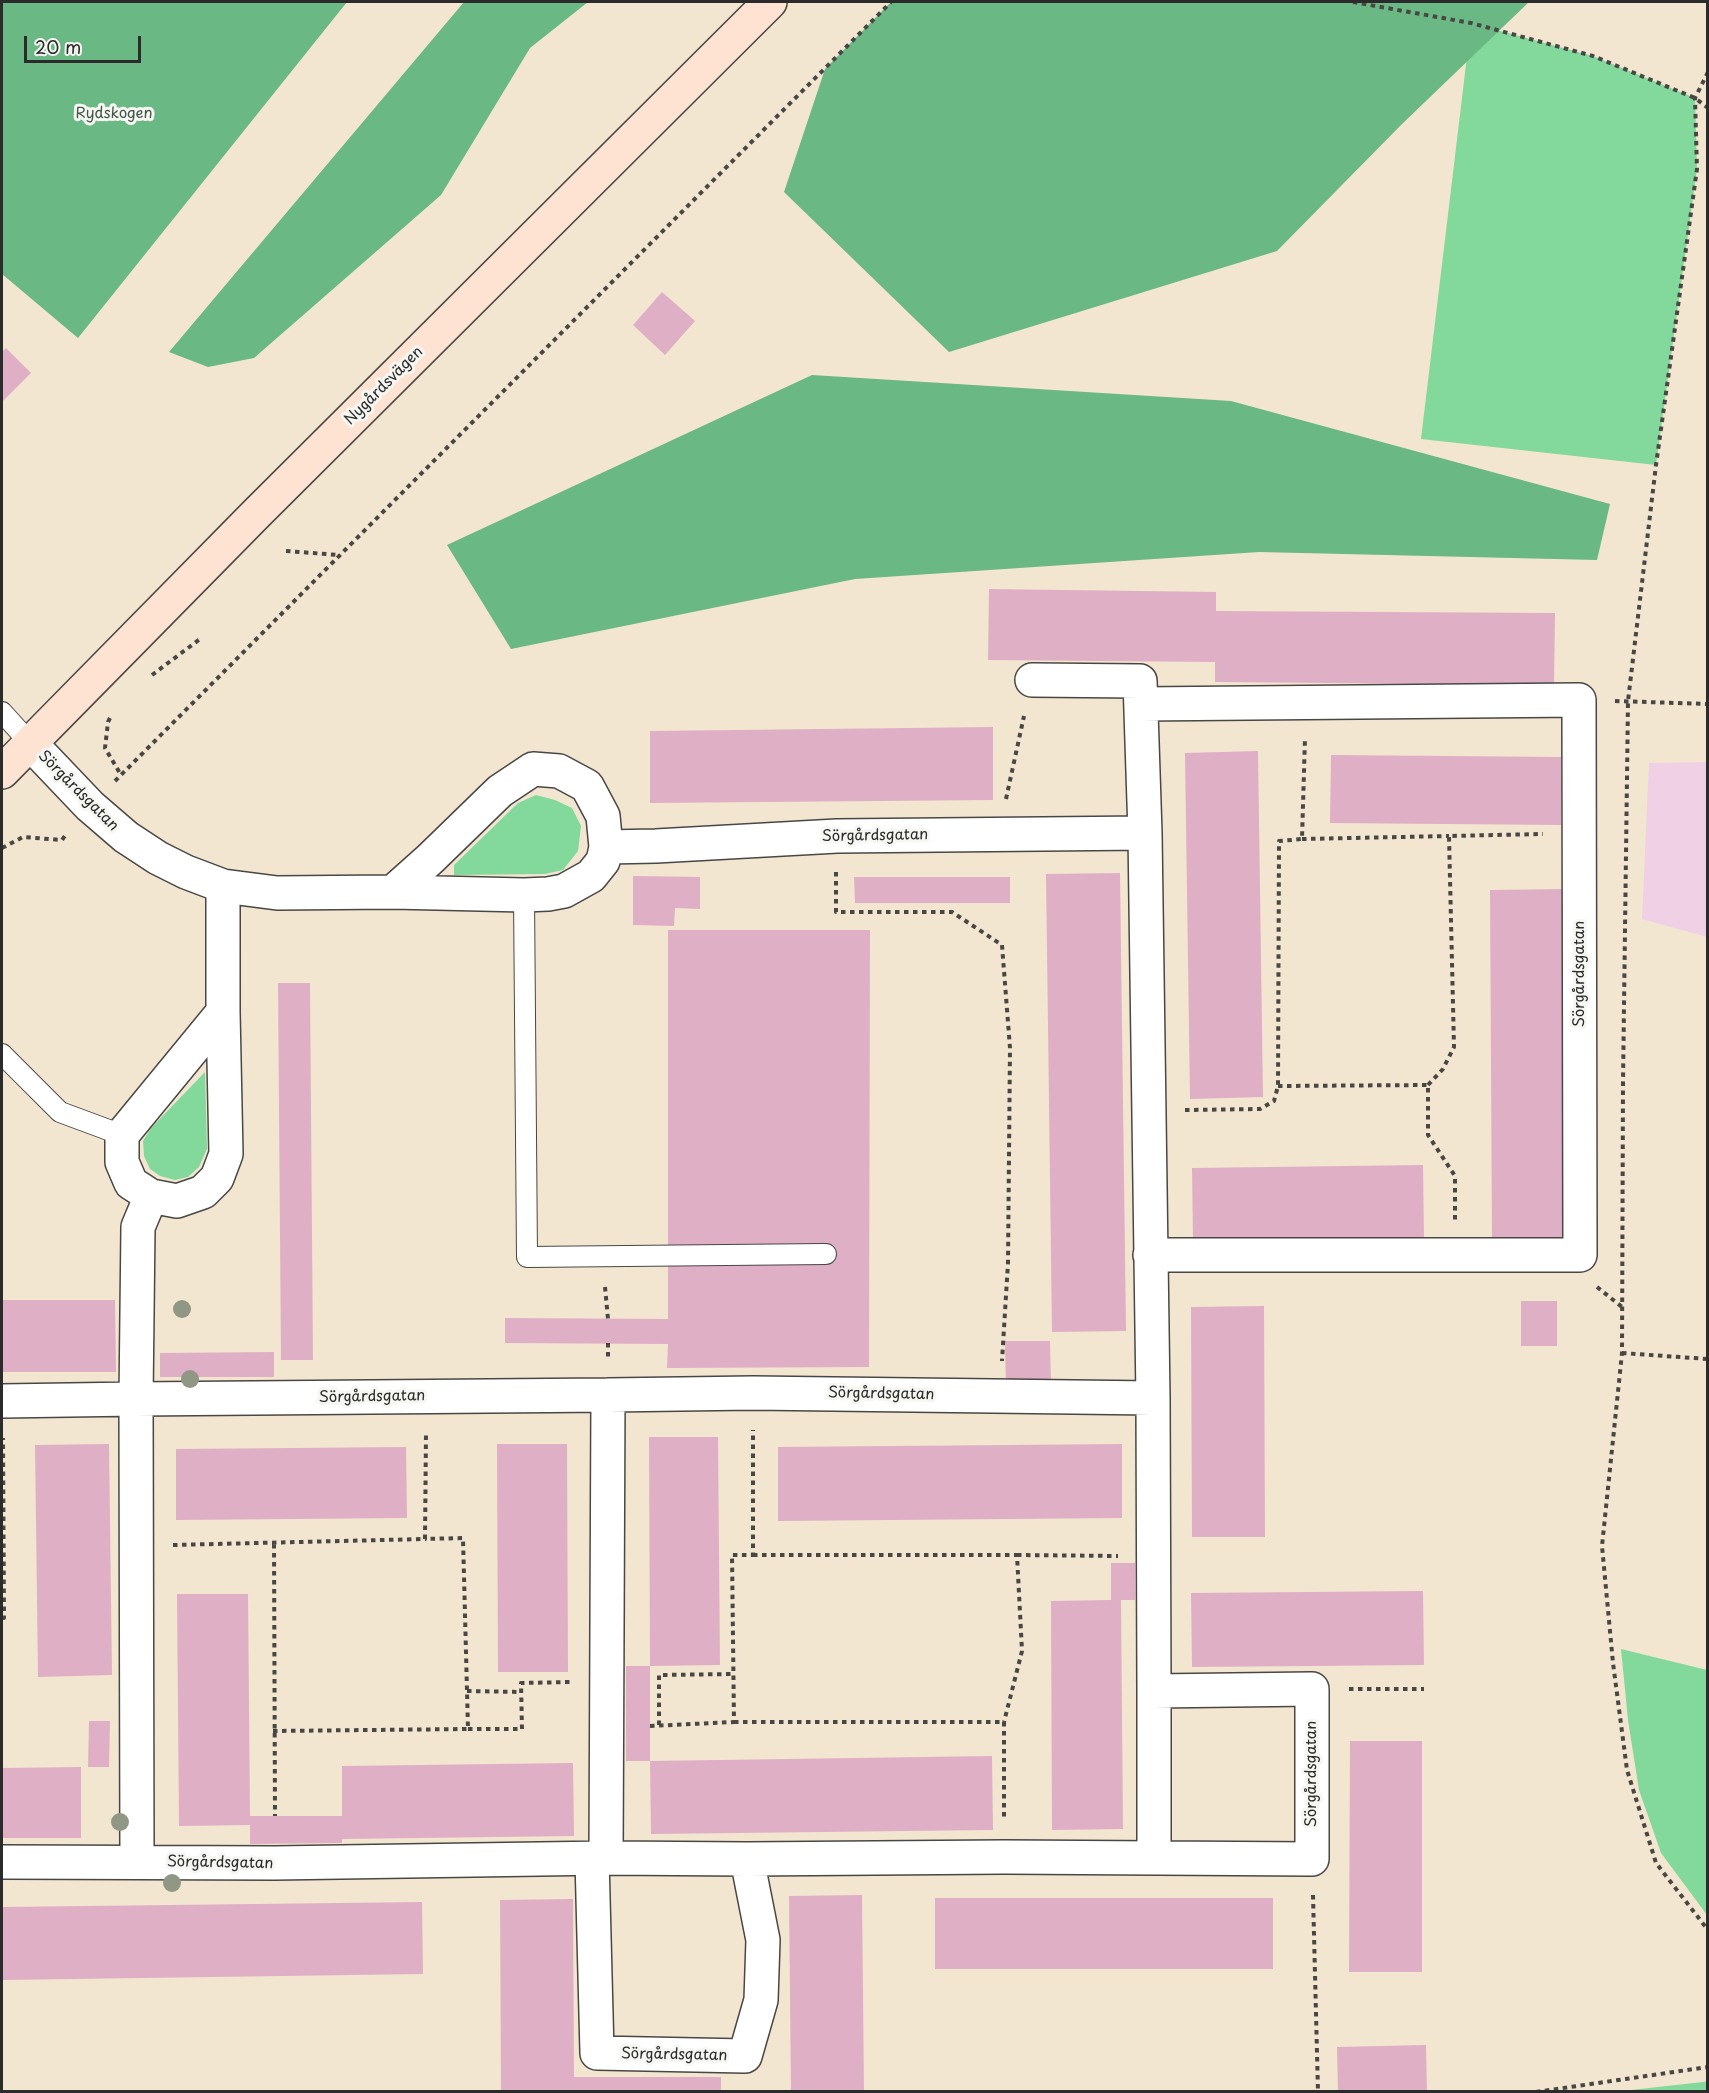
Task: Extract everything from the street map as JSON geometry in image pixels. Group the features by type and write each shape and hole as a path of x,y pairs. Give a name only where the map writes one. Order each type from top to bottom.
{"street":[{"name":"Nygårdsvägen","path":"2,772 257,513 770,2"},
{"path":"1032,680 1140,681 1153,1398 1154,1857"},
{"name":"Sörgårdsgatan","path":"1141,704 1579,700 1580,1255 1150,1255"},
{"name":"Sörgårdsgatan","path":"30,743 90,806 126,837 158,858 223,886 277,893 548,894 564,891 591,876 603,861 606,847 837,836 1144,833"},
{"path":"393,892 500,791 533,769 559,771 587,786 603,816 606,847"},
{"path":"223,886 226,1154 217,1178 203,1192 177,1201 151,1196 131,1183 122,1162 122,1134 223,1012"},
{"path":"137,1862 138,1227 151,1196"},
{"name":"Sörgårdsgatan","path":"2,1401 753,1393 1153,1398"},
{"name":"Sörgårdsgatan","path":"608,1395 607,1682 599,1859 597,2054 745,2056 761,2000 763,1940 747,1859"},
{"name":"Sörgårdsgatan","path":"2,1862 275,1863 1004,1857 1311,1858 1312,1689"},
{"path":"1154,1691 1312,1689"}],"lane":[{"path":"2,712 30,743"},
{"path":"524,895 527,1257 826,1254"},
{"path":"2,1054 60,1112 122,1134"}],"path":[{"path":"2,848 23,837 62,840 90,806 891,2"},
{"path":"1353,2 1471,22 1593,56 1695,98 1707,108"},
{"path":"1707,72 1695,98 1697,170 1658,453 1628,700 1622,1353 1602,1546 1613,1663 1627,1770 1656,1863 1707,1930"},
{"path":"286,551 340,555"},
{"path":"150,677 200,639"},
{"path":"998,834 1032,680"},
{"path":"1628,700 1707,704"},
{"path":"1302,839 1306,702"},
{"path":"112,714 108,722 105,748 122,775"},
{"path":"1148,1110 1260,1108 1274,1101 1278,1086 1279,841 1580,833"},
{"path":"837,836 836,912 952,912 1002,945 1010,1048 1008,1263 999,1396"},
{"path":"1278,1086 1428,1084 1443,1069 1454,1047 1449,836"},
{"path":"1428,1084 1428,1135 1455,1176 1455,1254"},
{"path":"1622,1353 1707,1359"},
{"path":"753,1393 753,1554"},
{"path":"425,1539 427,1396"},
{"path":"2,1401 4,1618 2,1618"},
{"path":"136,1546 463,1538 468,1729"},
{"path":"273,1544 275,1816"},
{"path":"734,1722 732,1555 1154,1557"},
{"path":"1004,1857 1004,1722 1022,1651 1017,1555"},
{"path":"659,1725 658,1675 733,1674"},
{"path":"273,1731 522,1729 521,1683 607,1682"},
{"path":"1312,1689 1424,1689"},
{"path":"467,1691 522,1692"},
{"path":"650,1726 734,1722 1004,1722"},
{"path":"1311,1858 1318,2091"},
{"path":"1536,2091 1707,2067"}],"shaded area":[{"path":"1708,762 1707,937 1642,919 1649,763"}],"green space":[{"name":"Rydskogen","path":"2,2 347,2 78,338 2,274"},
{"path":"464,2 588,2 530,48 441,195 254,358 208,367 169,352"},
{"path":"891,2 1529,2 1401,125 1277,251 949,352 784,192 825,69"},
{"path":"1471,23 1593,56 1695,98 1697,169 1656,465 1421,439"},
{"path":"812,375 1231,401 1610,504 1597,560 1259,552 855,579 511,649 447,545"},
{"path":"536,795 572,808 581,826 578,851 563,870 545,874 454,875 454,865 518,803"},
{"path":"205,1072 207,1149 199,1167 188,1177 175,1180 160,1176 150,1169 144,1156 143,1141 151,1128"},
{"path":"1621,1649 1707,1670 1707,1915 1661,1853 1639,1790 1628,1720"},
{"path":"1707,2081 1707,2091 1622,2091 1703,2082"}],"building":[{"path":"662,292 695,321 665,355 633,325"},
{"path":"6,348 31,373 2,402 2,352"},
{"path":"989,589 1216,592 1216,611 1555,613 1554,685 1215,682 1215,662 988,660"},
{"path":"993,727 993,800 650,803 650,731"},
{"path":"1258,751 1263,1097 1190,1099 1185,753"},
{"path":"1331,755 1561,757 1561,825 1330,823"},
{"path":"1120,873 1126,1331 1052,1332 1046,874"},
{"path":"633,876 700,877 700,909 675,908 674,926 633,925"},
{"path":"854,877 1010,877 1010,903 855,903"},
{"path":"1565,889 1567,1238 1492,1238 1490,890"},
{"path":"668,930 870,930 869,1367 667,1368 668,1344 505,1343 505,1318 668,1319"},
{"path":"278,983 310,983 313,1360 281,1360"},
{"path":"1423,1165 1424,1238 1193,1241 1192,1168"},
{"path":"2,1300 115,1300 116,1372 2,1372"},
{"path":"1521,1301 1557,1301 1557,1346 1521,1346"},
{"path":"1264,1306 1265,1537 1192,1537 1191,1307"},
{"path":"1005,1341 1050,1341 1051,1387 1006,1388"},
{"path":"274,1352 274,1377 160,1377 160,1353"},
{"path":"649,1437 718,1437 720,1665 650,1666"},
{"path":"109,1444 112,1675 38,1677 35,1445"},
{"path":"497,1444 567,1444 568,1672 498,1672"},
{"path":"1122,1444 1122,1518 778,1521 778,1447"},
{"path":"406,1447 407,1518 176,1520 176,1449"},
{"path":"1111,1563 1135,1563 1135,1600 1121,1600 1123,1829 1052,1830 1051,1601 1111,1600"},
{"path":"1423,1591 1424,1665 1192,1667 1191,1593"},
{"path":"177,1594 248,1594 250,1816 342,1816 342,1766 573,1763 574,1836 342,1839 342,1843 250,1844 250,1825 179,1826"},
{"path":"626,1666 650,1666 650,1761 626,1761"},
{"path":"89,1721 110,1721 109,1767 88,1767"},
{"path":"1350,1741 1422,1741 1422,1972 1349,1972"},
{"path":"992,1756 993,1830 651,1834 650,1761"},
{"path":"81,1767 81,1838 2,1838 2,1768"},
{"path":"862,1895 864,2092 791,2092 789,1896"},
{"path":"935,1898 1273,1898 1273,1969 935,1969"},
{"path":"573,1899 574,2077 721,2077 721,2092 501,2092 500,1900"},
{"path":"422,1902 423,1974 2,1980 2,1907"},
{"path":"1426,2045 1427,2092 1338,2092 1337,2047"}]}
